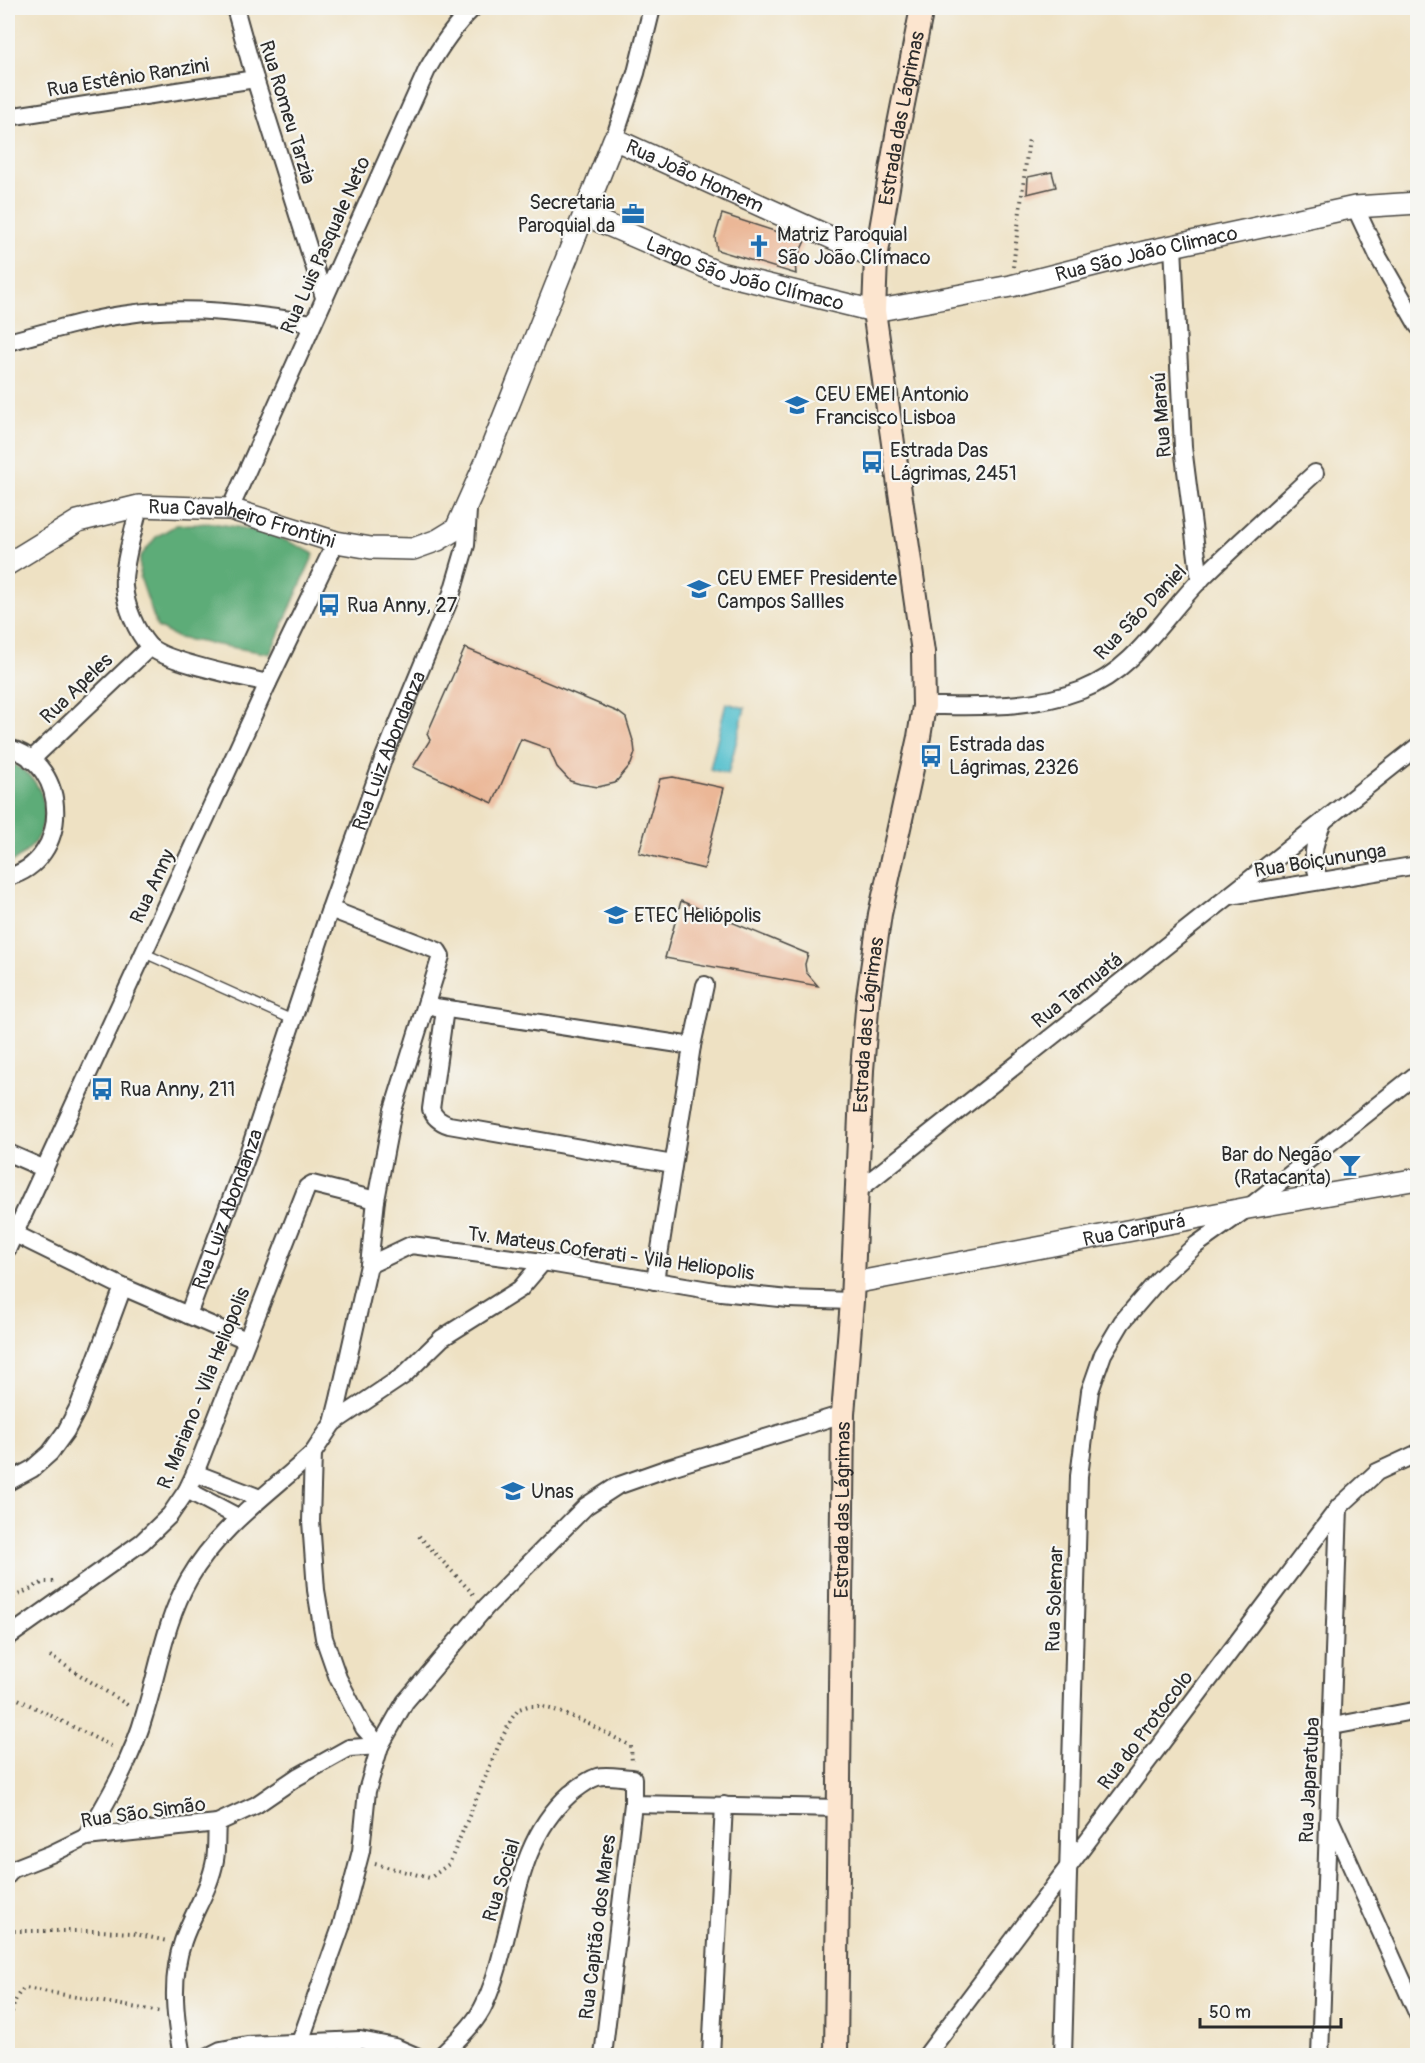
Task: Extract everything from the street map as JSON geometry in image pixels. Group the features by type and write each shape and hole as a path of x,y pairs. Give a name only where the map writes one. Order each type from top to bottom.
{"main road":[{"name":"Estrada das Lágrimas","path":"836,2055 843,1414 852,1292 862,1070 868,997 880,914 924,706 923,652 873,311 876,258 922,8"}],"street":[{"name":"Rua Romeu Tarzia","path":"235,8 324,297"},
{"name":"Rua Luis Pasquale Neto","path":"230,509 427,70 443,43 472,8"},
{"name":"Rua Luiz Abondanza","path":"11,1241 188,1315 251,1145 330,909 384,758 454,587 466,545 468,503 614,140 636,73 652,8"},
{"name":"Rua Estênio Ranzini","path":"8,117 255,79"},
{"name":"Rua João Homem","path":"614,140 876,258"},
{"name":"Rua São João Climaco","path":"873,311 1011,286 1173,246 1355,207 1418,203"},
{"path":"1355,207 1379,258 1418,326"},
{"name":"Largo São João Clímaco","path":"585,215 719,273 873,311"},
{"name":"Rua Maraú","path":"1173,246 1183,447 1200,581"},
{"path":"8,342 129,314 192,310 247,314 312,323"},
{"name":"Rua São Daniel","path":"924,706 991,706 1046,700 1083,690 1116,672 1200,581 1315,473"},
{"name":"Rua Cavalheiro Frontini","path":"8,564 78,521 139,506 230,509 336,542 371,549 413,549 438,540 456,529 468,503"},
{"path":"139,506 124,586 131,616 150,647 177,661 268,683"},
{"name":"Rua Anny","path":"11,1241 268,683 336,542"},
{"name":"Rua Apeles","path":"31,760 150,647"},
{"name":"Rua Tamuatá","path":"856,1192 1418,746"},
{"path":"8,748 31,760 46,778 55,799 56,822 49,844 35,862 16,875 8,877"},
{"path":"1320,881 1314,866 1313,855 1314,845 1324,821"},
{"name":"Rua Boiçununga","path":"1229,896 1418,865"},
{"path":"86,1837 130,1755 145,1716 170,1618 179,1598 201,1562 238,1517 313,1453 333,1423 369,1265 376,1200 393,1110 441,956 438,951 330,909"},
{"path":"655,1281 692,1046 705,985"},
{"path":"427,1005 692,1046"},
{"path":"445,1009 431,1109 436,1118 449,1125 673,1164"},
{"name":"Rua Solemar","path":"1063,2055 1079,1476 1090,1391 1103,1354 1122,1322 1159,1279 1196,1245 1248,1208 1418,1073"},
{"path":"8,1153 45,1169"},
{"name":"Rua Caripurá","path":"852,1292 1248,1208 1418,1179"},
{"name":"R. Mariano - Vila Heliopolis","path":"8,1637 142,1542 170,1515 187,1490 307,1187 312,1184 376,1200"},
{"name":"Tv. Mateus Coferati - Vila Heliopolis","path":"369,1265 411,1245 543,1262 721,1292 789,1299 852,1292"},
{"path":"333,1423 403,1376 442,1338 520,1289 543,1262"},
{"path":"8,1482 32,1469 50,1453 66,1431 78,1408 123,1287"},
{"path":"188,1315 246,1340"},
{"path":"298,2049 341,1928 359,1860 367,1791 380,1746 405,1702 486,1607 586,1506 617,1486 732,1447 843,1414"},
{"path":"313,1453 311,1521 315,1578 324,1638 339,1678 364,1728 380,1746"},
{"name":"Rua do Protocolo","path":"926,2055 1339,1507 1377,1472 1418,1453"},
{"path":"195,1473 260,1498"},
{"path":"187,1490 238,1517"},
{"name":"Rua Japaratuba","path":"1320,2055 1339,1507"},
{"path":"1333,1726 1418,1710"},
{"name":"Rua São Simão","path":"8,1872 86,1837 217,1823 256,1804 297,1777 349,1748 380,1746"},
{"name":"Rua Social","path":"441,2055 463,2035 484,2006 501,1958 513,1904 528,1855 538,1833 556,1807 580,1786 598,1776 633,1778"},
{"path":"633,1778 633,1804 840,1808"},
{"name":"Rua Capitão dos Mares","path":"603,2055 633,1804"},
{"path":"711,2055 724,1805"},
{"path":"1328,1815 1418,2015"},
{"path":"182,2055 175,2015 176,1972 182,1943 206,1888 215,1860 217,1823"},
{"path":"209,2055 247,2045 298,2049 360,2040 395,2047 416,2055"}],"lane":[{"path":"144,953 293,1020"}],"path":[{"path":"1011,286 1029,138"},
{"path":"419,1536 486,1607"},
{"path":"8,1600 32,1589"},
{"path":"50,1656 145,1716"},
{"path":"8,1694 130,1755"},
{"path":"359,1860 430,1878 449,1864 512,1718 519,1709 528,1706 555,1710 631,1746 633,1778"},
{"path":"8,1931 101,1931 182,1943"},
{"path":"8,2054 14,2001 18,1993 26,1988 175,2015"}],"green space":[{"path":"211,523 264,533 314,554 270,654 178,638 157,627 140,577 140,557 156,537 176,525"},
{"path":"8,762 24,771 36,783 42,797 44,812 42,827 35,842 24,854 8,864"}],"water":[{"path":"726,703 745,708 728,774 710,769"}],"building":[{"path":"1052,172 1056,187 1027,194 1028,177"},
{"name":"Matriz Paroquial São João Clímaco","path":"722,214 805,241 795,262 796,274 717,250 715,237"},
{"path":"465,648 618,712 626,718 634,744 635,753 631,764 615,783 598,787 580,784 570,781 557,767 549,749 521,739 493,803 413,767 430,740 427,734"},
{"path":"673,777 724,788 704,869 639,853 660,779"},
{"path":"681,901 808,954 805,964 806,972 818,986 665,958"}],"place":[{"name":"Secretaria Paroquial da","path":"633,214"},
{"name":"Matriz Paroquial São João Clímaco","path":"759,246"},
{"name":"CEU EMEI Antonio Francisco Lisboa","path":"797,405"},
{"name":"Estrada Das Lágrimas, 2451","path":"872,462"},
{"name":"CEU EMEF Presidente Campos Sallles","path":"699,589"},
{"name":"Rua Anny, 27","path":"329,605"},
{"name":"Estrada das Lágrimas, 2326","path":"931,756"},
{"name":"ETEC Heliópolis","path":"616,915"},
{"name":"Rua Anny, 211","path":"102,1089"},
{"name":"Bar do Negão (Ratacanta)","path":"1350,1165"},
{"name":"Unas","path":"513,1491"}]}
